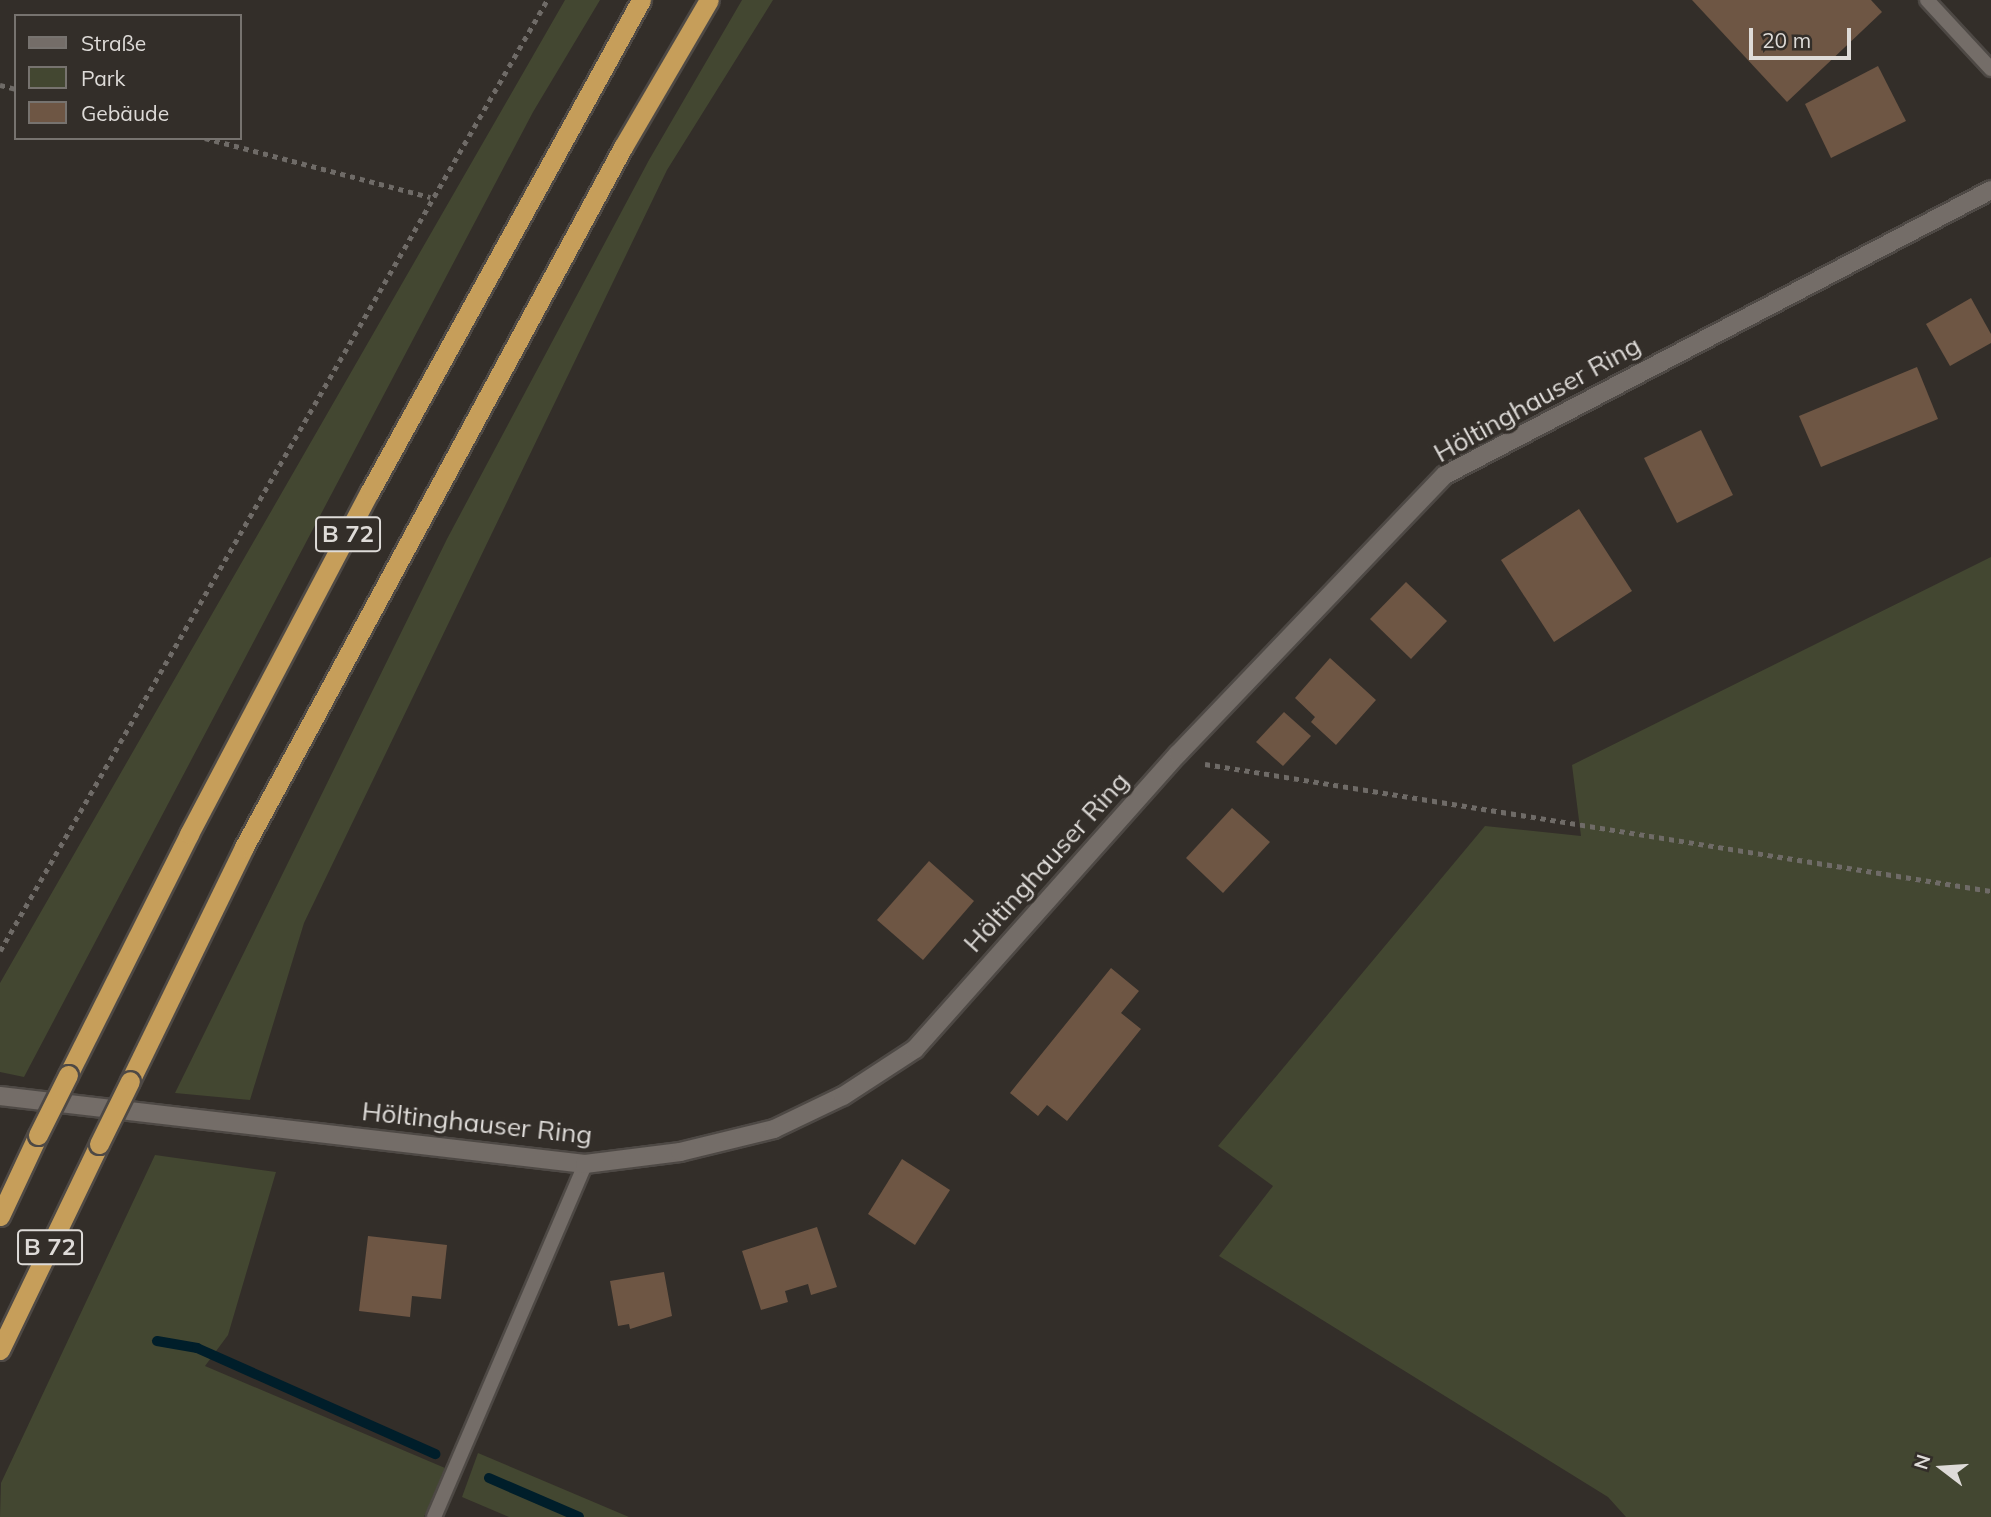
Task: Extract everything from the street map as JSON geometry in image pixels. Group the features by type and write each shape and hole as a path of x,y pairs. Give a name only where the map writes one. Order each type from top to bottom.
{"highway":[{"name":"B 72","path":"0,1216 188,834 369,494 641,0"},
{"name":"B 72","path":"0,1350 250,835 617,159 709,0"}],"street":[{"name":"Höltinghauser Ring","path":"0,1096 585,1164 680,1152 774,1129 843,1096 915,1049 1178,754 1445,475 1991,190"}],"lane":[{"path":"1927,0 1991,69"},
{"path":"434,1517 585,1164"}],"path":[{"path":"0,951 430,197 547,0"},
{"path":"213,140 430,197"},
{"path":"1178,754 1199,763 1991,891"}],"green space":[{"path":"565,0 600,0 533,112 24,1077 0,1072 0,983"},
{"path":"742,0 773,0 667,170 304,923 250,1100 175,1093 447,539 649,160"},
{"path":"1991,557 1991,1517 1626,1517 1608,1497 1219,1256 1273,1186 1218,1146 1485,826 1581,836 1572,765"},
{"path":"155,1155 276,1172 228,1335 205,1366 445,1468 424,1517 0,1517 1,1483"},
{"path":"478,1453 629,1517 509,1517 462,1497"}],"building":[{"path":"1692,0 1871,0 1882,12 1787,102"},
{"path":"1878,66 1906,121 1831,158 1805,104"},
{"path":"1971,298 1991,334 1991,343 1950,366 1926,324"},
{"path":"1917,367 1938,419 1821,467 1799,416"},
{"path":"1701,430 1733,495 1677,523 1644,458"},
{"path":"1579,509 1632,591 1554,642 1501,560"},
{"path":"1406,582 1447,621 1411,659 1370,619"},
{"path":"1330,658 1376,700 1336,745 1311,722 1315,717 1295,698"},
{"path":"1284,712 1311,736 1283,766 1256,742"},
{"path":"1232,808 1270,842 1223,893 1186,858"},
{"path":"929,861 974,901 923,960 877,920"},
{"path":"1111,968 1139,991 1121,1013 1141,1029 1067,1121 1047,1105 1038,1116 1010,1093"},
{"path":"902,1159 950,1190 915,1245 868,1214"},
{"path":"817,1227 837,1287 811,1295 808,1284 785,1291 788,1302 761,1310 742,1251"},
{"path":"368,1236 447,1245 441,1299 412,1296 410,1317 359,1311"},
{"path":"664,1272 672,1316 630,1329 629,1324 618,1326 610,1281"}],"waterway":[{"path":"157,1341 197,1348 435,1454"},
{"path":"489,1478 579,1517"}]}
